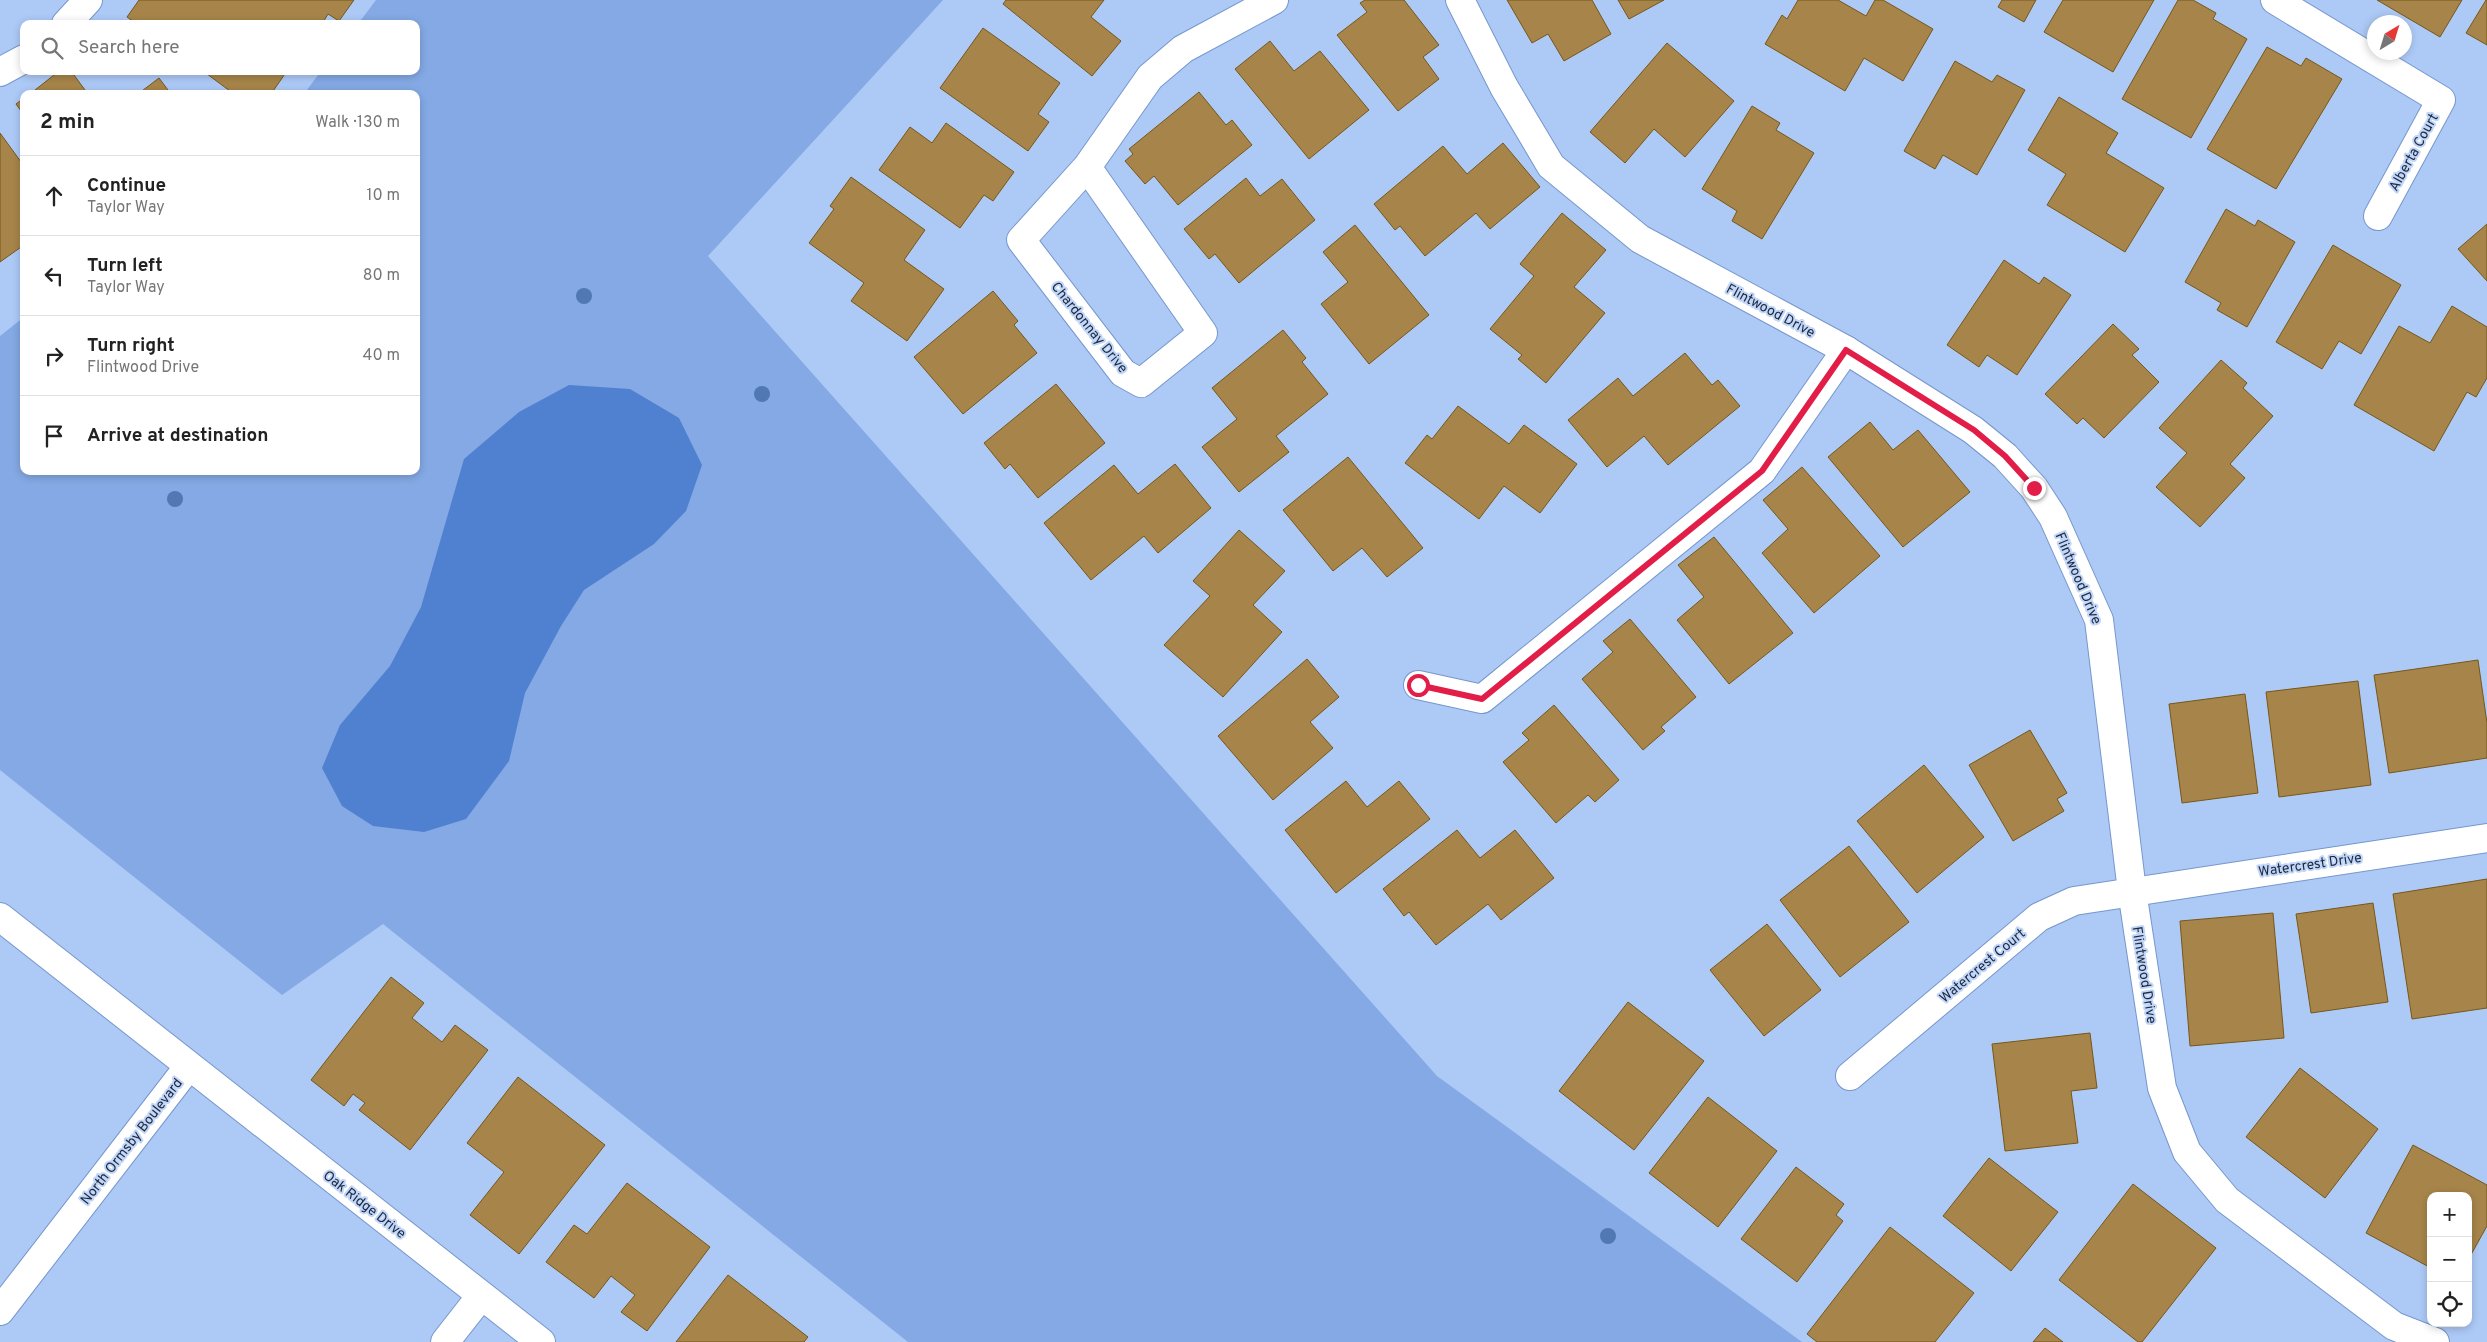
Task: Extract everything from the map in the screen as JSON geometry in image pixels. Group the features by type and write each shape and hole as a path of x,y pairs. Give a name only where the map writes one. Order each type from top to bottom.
{"street":[{"path":"70,20 88,0"},
{"name":"Chardonnay Drive","path":"1087,168 1202,333 1141,383 1123,372 1021,240 1087,168 1150,77 1183,49 1274,0"},
{"name":"Flintwood Drive","path":"1460,0 1504,87 1551,166 1640,239 1846,350 1974,430 2005,456 2034,488 2053,517 2099,620 2132,891 2162,1088 2187,1152 2226,1200 2394,1326 2436,1342"},
{"name":"Alberta Court","path":"2274,0 2442,100 2378,216"},
{"path":"0,72 20,61"},
{"path":"1418,685 1482,699 1762,471 1846,350"},
{"name":"Watercrest Drive","path":"2132,891 2487,838"},
{"name":"Watercrest Court","path":"1850,1076 2039,917 2074,901 2132,891"},
{"name":"North Ormsby Boulevard","path":"0,917 188,1066 0,1311"},
{"name":"Oak Ridge Drive","path":"188,1066 541,1342"},
{"path":"445,1342 481,1296"}],"shaded area":[{"path":"376,0 943,0 708,256 1437,1076 1802,1342 908,1342 383,924 282,995 0,770 0,336 20,320 20,475 420,475 420,90 307,90 318,75 420,75 420,20 361,20"},
{"path":"569,385 630,389 679,418 702,465 686,511 654,544 584,590 561,626 525,693 509,761 466,819 424,832 373,826 342,806 322,768 340,725 390,666 421,607 464,459 519,412"}],"building":[{"path":"139,0 354,0 340,20 328,14 324,20 131,20 127,17"},
{"path":"1006,0 1104,0 1091,17 1121,41 1092,76 1003,4"},
{"path":"1365,0 1404,0 1439,45 1423,57 1439,79 1398,111 1337,35 1367,12 1360,3"},
{"path":"1507,0 1592,0 1611,34 1564,61 1548,34 1532,43"},
{"path":"1618,0 1664,0 1629,19"},
{"path":"1798,0 1838,0 1866,16 1875,0 1883,0 1933,29 1903,81 1864,58 1845,91 1765,44 1782,15 1787,19"},
{"path":"2002,0 2036,0 2024,22 1998,7"},
{"path":"2063,0 2154,0 2113,72 2044,32"},
{"path":"2178,0 2193,0 2216,13 2213,19 2247,39 2191,138 2122,99"},
{"path":"2377,0 2462,0 2440,37 2412,21 2412,15 2403,15"},
{"path":"2487,0 2487,45 2466,33"},
{"path":"983,28 1060,83 1038,114 1049,122 1028,151 940,88"},
{"path":"1270,41 1294,71 1320,51 1369,110 1309,159 1235,69"},
{"path":"1667,43 1734,101 1685,157 1654,129 1625,163 1590,132"},
{"path":"2267,47 2301,66 2306,58 2342,79 2276,189 2207,149"},
{"path":"1955,61 1992,82 1997,75 2025,90 1977,175 1943,155 1935,169 1904,151"},
{"path":"54,75 74,75 85,90 35,90"},
{"path":"208,75 284,75 274,90 229,90"},
{"path":"159,78 168,90 143,90"},
{"path":"1199,92 1226,125 1232,120 1252,145 1178,205 1154,176 1145,184 1125,161 1133,154 1129,149"},
{"path":"2059,97 2118,133 2106,153 2164,188 2125,252 2047,205 2066,174 2028,150"},
{"path":"20,101 20,110 16,104"},
{"path":"1752,106 1780,123 1776,130 1814,153 1762,239 1732,221 1737,211 1702,189"},
{"path":"946,123 1014,172 993,201 984,195 960,228 879,170 910,127 932,143"},
{"path":"0,133 20,160 20,248 0,262"},
{"path":"1503,143 1540,187 1490,229 1476,213 1425,256 1400,226 1395,230 1374,204 1443,146 1467,174"},
{"path":"851,177 925,230 904,260 944,289 907,341 851,301 864,283 809,243 834,209 830,206"},
{"path":"1246,178 1260,196 1282,179 1315,220 1239,283 1215,254 1209,259 1184,229"},
{"path":"2226,209 2255,226 2258,220 2295,242 2247,327 2217,310 2221,303 2185,282"},
{"path":"1562,213 1606,250 1574,287 1605,313 1546,383 1518,359 1522,355 1490,329 1534,276 1520,264"},
{"path":"2487,224 2487,281 2458,249"},
{"path":"1355,225 1429,315 1369,364 1321,304 1348,282 1323,252"},
{"path":"2333,245 2401,285 2361,354 2339,341 2322,369 2276,342"},
{"path":"2004,260 2039,284 2044,277 2071,295 2017,375 1987,355 1979,367 1947,345"},
{"path":"993,291 1018,321 1014,325 1037,353 963,414 914,357"},
{"path":"2452,306 2487,327 2487,378 2476,397 2467,392 2434,451 2354,405 2399,326 2430,343"},
{"path":"2113,324 2139,349 2132,355 2159,382 2104,438 2083,418 2077,424 2045,394"},
{"path":"1283,330 1306,358 1302,362 1328,394 1276,436 1289,452 1239,492 1202,447 1237,419 1212,388"},
{"path":"1685,353 1712,385 1718,380 1740,406 1668,465 1644,436 1607,467 1568,420 1618,378 1633,396"},
{"path":"2221,360 2247,383 2243,388 2273,416 2230,464 2245,478 2200,527 2156,487 2187,453 2159,428"},
{"path":"1056,384 1105,443 1038,498 1010,464 1005,469 984,443"},
{"path":"1458,406 1509,444 1524,425 1577,464 1540,513 1504,486 1479,519 1405,463 1427,435 1432,439"},
{"path":"1870,422 1893,450 1918,430 1970,492 1903,547 1828,457"},
{"path":"1348,457 1423,548 1387,577 1362,548 1333,571 1283,510"},
{"path":"1175,464 1211,508 1158,553 1144,536 1091,580 1044,523 1114,465 1138,494"},
{"path":"1802,467 1880,556 1814,613 1762,553 1788,529 1763,500"},
{"path":"1239,530 1285,571 1253,605 1282,632 1223,697 1164,645 1210,596 1193,581"},
{"path":"1714,537 1793,633 1729,684 1677,620 1704,597 1678,565"},
{"path":"1630,619 1696,697 1661,727 1665,731 1643,750 1582,679 1613,652 1603,641"},
{"path":"1307,659 1339,697 1310,722 1333,748 1273,800 1218,736"},
{"path":"2478,660 2487,723 2487,758 2389,773 2374,675"},
{"path":"2358,681 2371,785 2279,797 2266,692"},
{"path":"2245,694 2258,793 2182,803 2169,704"},
{"path":"1554,705 1619,780 1595,802 1588,795 1556,823 1503,762 1529,740 1522,733"},
{"path":"2030,730 2067,793 2057,799 2064,811 2013,841 1969,765"},
{"path":"1924,765 1984,837 1917,893 1857,821"},
{"path":"1346,781 1367,807 1399,781 1430,819 1336,893 1285,830"},
{"path":"1457,830 1480,858 1515,830 1554,878 1501,920 1488,904 1436,945 1409,912 1404,916 1383,889"},
{"path":"1849,846 1909,922 1840,977 1780,900"},
{"path":"2487,879 2487,1008 2412,1019 2393,894"},
{"path":"2373,903 2388,1002 2311,1013 2296,914"},
{"path":"2273,913 2284,1038 2190,1046 2180,921"},
{"path":"1767,924 1821,990 1764,1036 1710,970"},
{"path":"391,977 424,1003 412,1018 442,1042 455,1025 488,1050 410,1150 359,1110 365,1103 353,1094 344,1106 311,1080"},
{"path":"1628,1002 1704,1061 1634,1150 1559,1091"},
{"path":"2090,1033 2097,1088 2071,1091 2078,1143 2005,1151 1992,1044"},
{"path":"2300,1068 2378,1129 2325,1198 2246,1137"},
{"path":"518,1077 605,1145 519,1254 470,1215 504,1172 467,1143"},
{"path":"1708,1097 1777,1151 1718,1227 1649,1173"},
{"path":"2413,1145 2487,1185 2487,1226 2472,1253 2472,1192 2427,1192 2427,1266 2366,1233"},
{"path":"1989,1158 2058,1212 2011,1271 1943,1216"},
{"path":"1796,1167 1844,1204 1836,1215 1843,1221 1797,1282 1741,1239"},
{"path":"627,1183 710,1247 647,1331 621,1312 635,1295 611,1276 594,1298 546,1262 574,1225 587,1234"},
{"path":"2133,1184 2216,1248 2142,1342 2138,1342 2059,1280"},
{"path":"1890,1227 1974,1293 1935,1342 1817,1342 1807,1334"},
{"path":"728,1275 808,1337 804,1342 676,1342"},
{"path":"2045,1328 2063,1342 2033,1342"}],"route":[{"path":"1418,685 1482,699 1762,471 1846,350 1974,430 2005,456 2034,488"}]}
